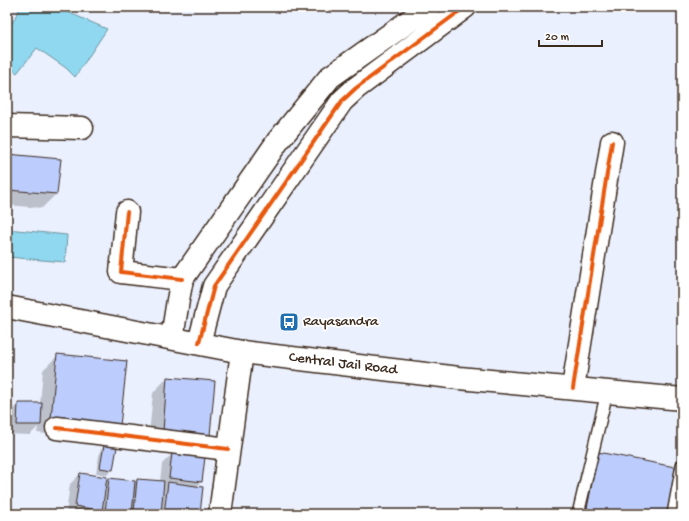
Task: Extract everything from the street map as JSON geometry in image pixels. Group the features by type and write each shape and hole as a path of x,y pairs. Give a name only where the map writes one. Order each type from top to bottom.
{"street":[{"path":"172,338 182,280 278,141 330,77 429,7"},
{"path":"199,343 214,286 342,101 356,88 465,7"},
{"path":"386,38 398,57"},
{"path":"7,126 82,128"},
{"path":"573,388 612,142"},
{"path":"127,212 121,272 182,280"},
{"name":"Central Jail Road","path":"7,307 242,352 459,378 682,399"},
{"path":"220,514 242,352"},
{"path":"57,428 228,449"}],"lane":[{"path":"578,514 607,392"},
{"path":"673,514 682,465"}],"water":[{"path":"21,7 56,7 107,29 75,77 66,68 37,48 17,73 7,66 7,32"},
{"path":"7,229 67,235 65,262 7,257"}],"building":[{"path":"7,154 61,159 57,194 7,190"},
{"path":"57,354 127,361 120,426 51,419"},
{"path":"167,377 215,381 210,435 163,431"},
{"path":"18,403 42,403 41,425 17,425"},
{"path":"104,445 117,447 113,470 100,468"},
{"path":"598,452 680,468 671,514 586,514"},
{"path":"172,453 205,457 202,482 169,478"},
{"path":"80,473 107,477 102,511 75,506"},
{"path":"109,478 135,481 132,514 105,512"},
{"path":"137,479 164,481 161,514 134,512"},
{"path":"168,482 203,487 200,514 164,514"}],"cycle path":[{"path":"199,343 214,286 342,101 356,88 465,7"},
{"path":"573,388 612,142"},
{"path":"127,212 121,272 182,279"},
{"path":"57,428 228,449"}],"place":[{"name":"Rayasandra","path":"289,322"}]}
